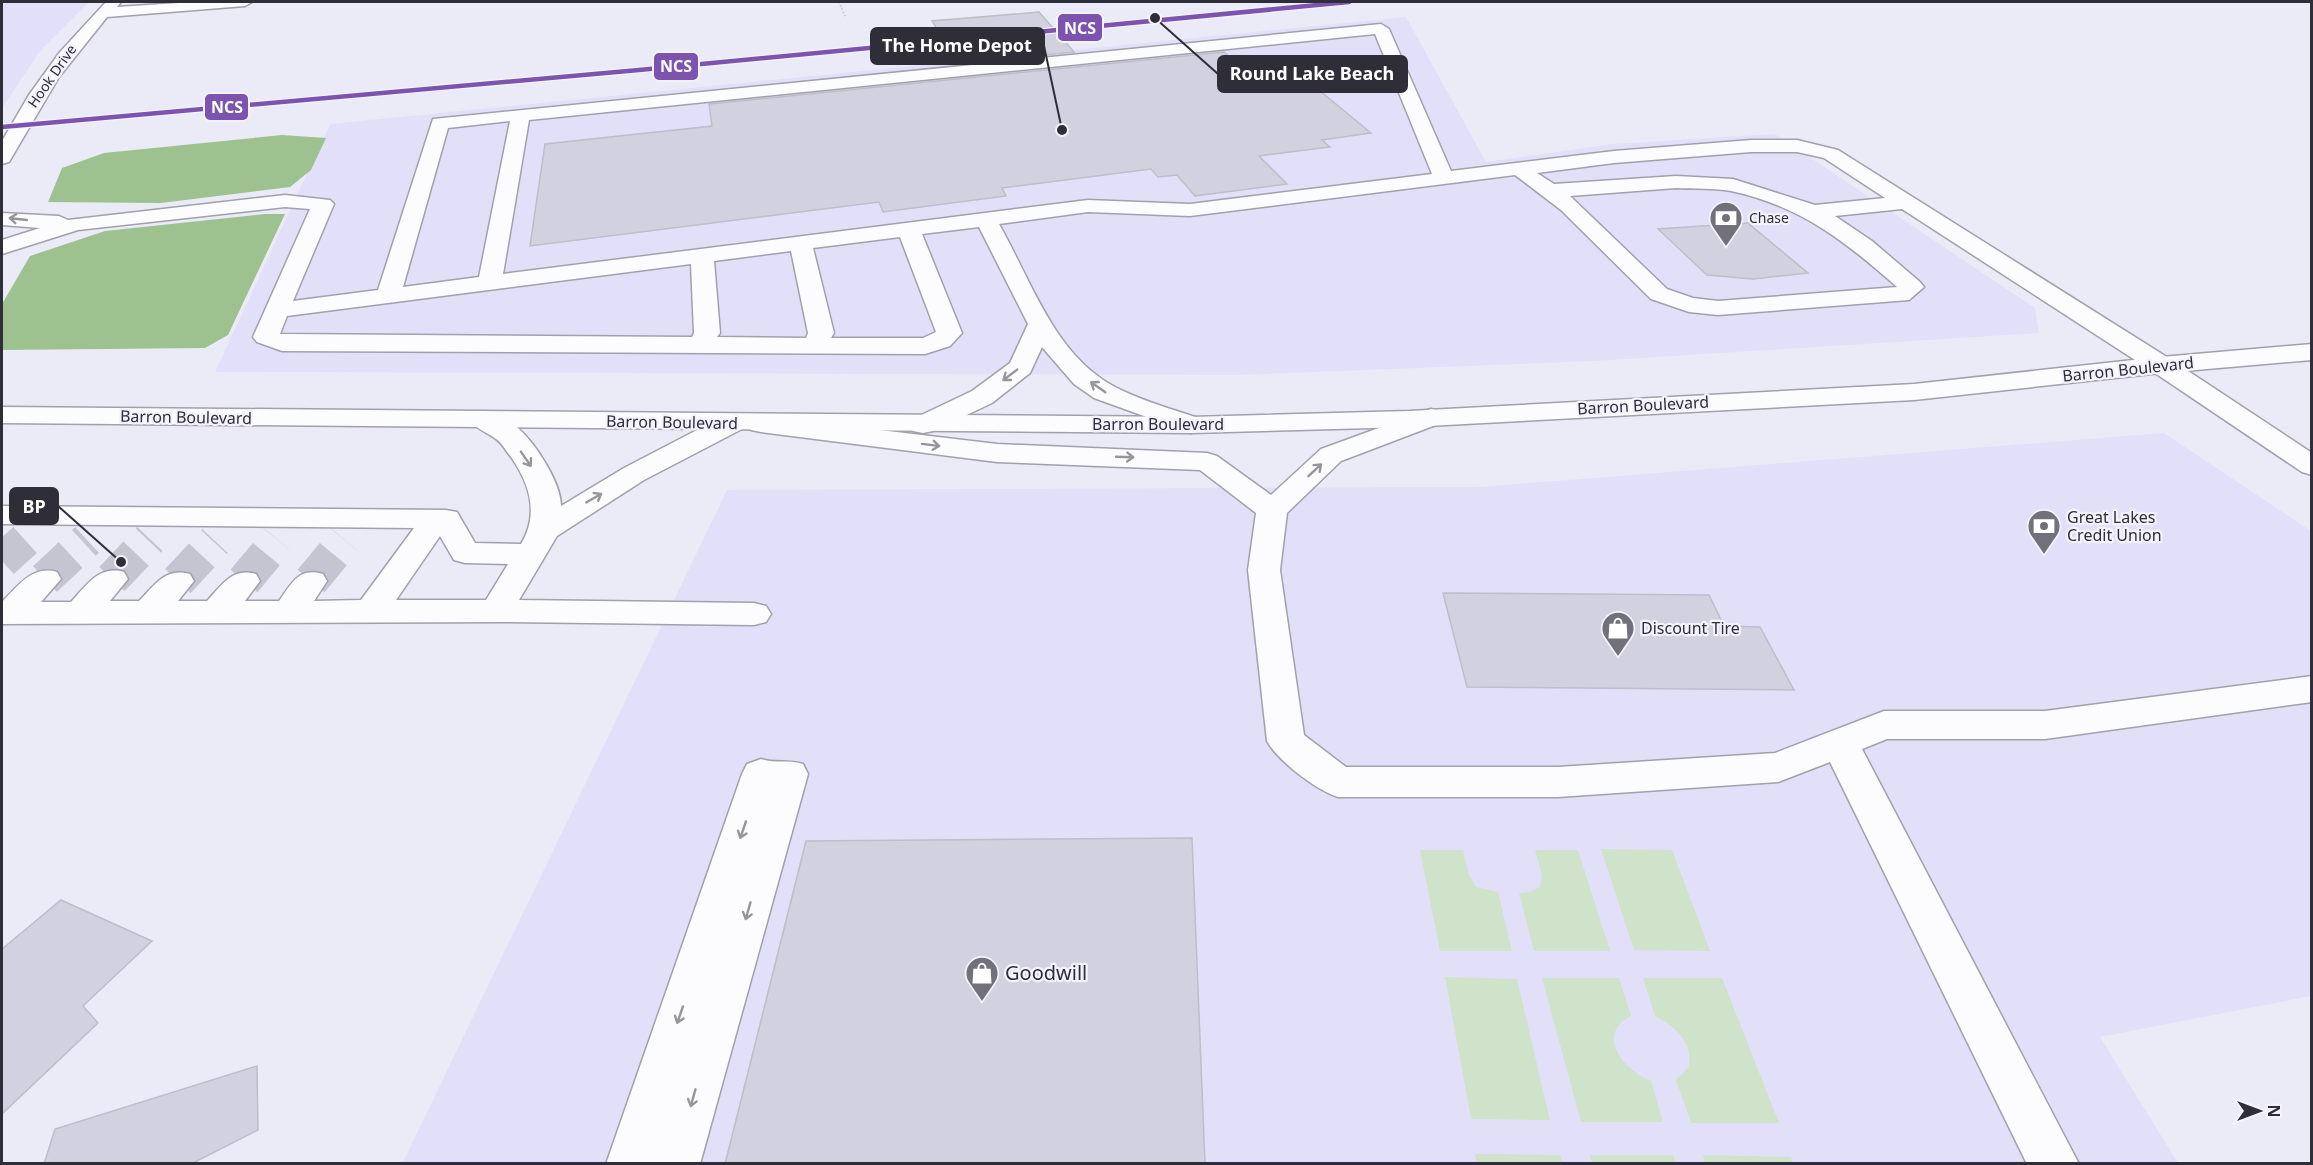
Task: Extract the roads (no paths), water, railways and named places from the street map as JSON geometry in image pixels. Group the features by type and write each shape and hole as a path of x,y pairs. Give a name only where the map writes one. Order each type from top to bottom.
{"main road":[{"path":"109,7 245,2"},
{"name":"Hook Drive","path":"2,158 54,69 79,37 109,7"},
{"path":"388,296 440,123 1381,29 1444,179"},
{"path":"490,283 521,115"},
{"path":"277,310 1088,206 1190,210 1614,157 1751,146 1797,146 1831,154 2161,365 2312,466"},
{"path":"1519,169 1569,205 1659,294 1689,305 1718,308 1901,295 1911,287 1864,246 1814,212 1733,185 1676,182 1550,191"},
{"path":"2,219 76,224 285,201 323,204 266,337 282,343 925,346 941,341 949,333 909,230"},
{"path":"1814,212 1907,202"},
{"path":"986,220 1001,244 1039,325 1077,371 1103,392 1191,425"},
{"path":"2,247 76,224"},
{"path":"801,244 821,333 814,346"},
{"path":"699,345 707,333 702,256"},
{"path":"923,424 981,397 1021,367 1039,325"},
{"name":"Barron Boulevard","path":"2,415 1191,425 1431,417 1914,392 2161,365 2312,352"},
{"path":"1431,417 1331,455 1272,510 1264,570 1286,741 1338,782 1558,782 1778,767 1884,725 2045,725 2312,689"},
{"path":"484,420 508,434 530,463 546,493 537,542 496,611"},
{"path":"2,515 237,517 288,529 353,529 446,519 465,553 537,542 634,474 740,423 997,453 1207,462 1272,510"},
{"path":"25,540 52,516"},
{"path":"87,540 111,516"},
{"path":"150,539 172,517"},
{"path":"215,541 237,517"},
{"path":"370,612 436,519"},
{"path":"6,613 45,579"},
{"path":"79,613 112,579"},
{"path":"147,613 178,580"},
{"path":"216,612 244,580"},
{"path":"288,612 311,581"},
{"path":"6,613 496,611 754,614"},
{"path":"1840,742 2054,1164"},
{"path":"632,1164 775,774 674,1164"}],"tunnel":[{"path":"112,579 150,539"},
{"path":"2,561 25,540"},
{"path":"45,579 87,540"},
{"path":"244,581 278,540"},
{"path":"311,581 345,540"},
{"path":"178,581 215,541"}],"place":[{"name":"Round Lake Beach","path":"1155,18"},
{"name":"The Home Depot","path":"1062,130"},
{"name":"Chase","path":"1726,247"},
{"name":"Great Lakes Credit Union","path":"2044,555"},
{"name":"BP","path":"121,562"},
{"name":"Discount Tire","path":"1618,657"},
{"name":"Goodwill","path":"982,1002"}]}
